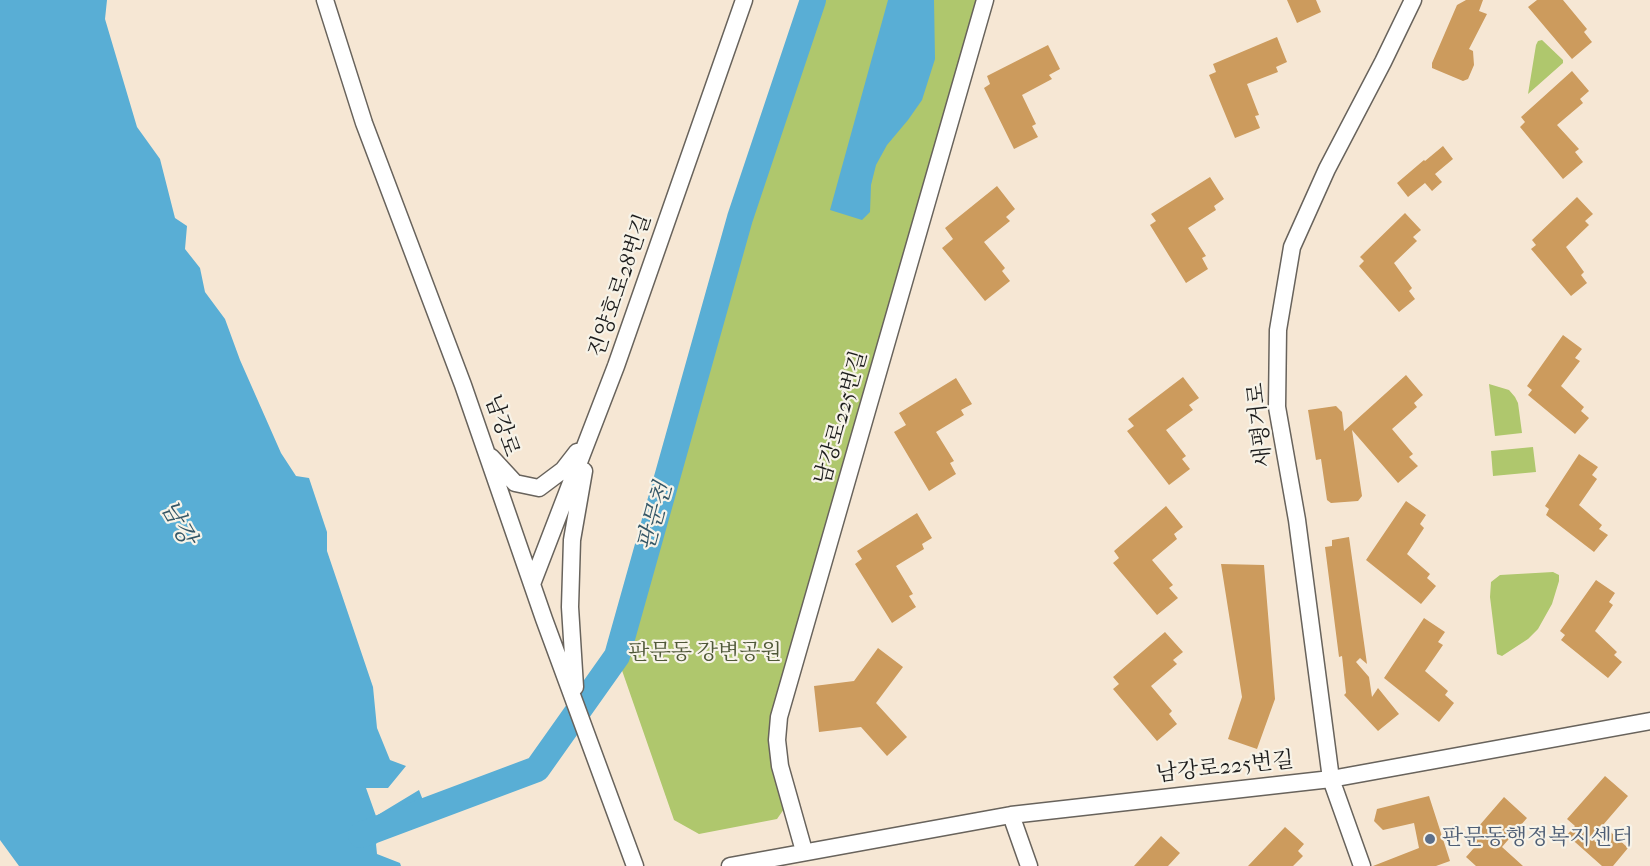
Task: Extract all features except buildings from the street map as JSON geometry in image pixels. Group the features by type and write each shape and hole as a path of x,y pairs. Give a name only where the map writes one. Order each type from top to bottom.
{"street":[{"name":"남강로","path":"325,0 364,123 486,451 544,619 635,866"},
{"name":"진양호로28번길","path":"532,584 616,366 744,0"},
{"name":"남강로225번길","path":"804,851 780,766 777,740 779,717 985,0"},
{"name":"새평거로","path":"1362,866 1331,779 1298,520 1277,407 1278,330 1292,247 1327,169 1413,0"},
{"path":"486,451 516,483 539,488 563,470 590,435"},
{"path":"576,705 570,607 572,540 590,435"},
{"name":"남강로225번길","path":"735,865 1011,815 1331,779 1650,721"},
{"path":"1011,815 1029,866"}],"green space":[{"name":"판문동 강변공원","path":"814,0 979,0 773,722 784,809 777,819 699,834 674,820 617,656"},
{"path":"1542,40 1563,60 1563,63 1528,94 1536,45"},
{"path":"1489,384 1509,390 1515,397 1522,433 1495,436"},
{"path":"1533,447 1536,472 1493,476 1491,451"},
{"path":"1553,572 1559,575 1559,581 1552,604 1538,629 1528,639 1502,656 1497,654 1490,597 1491,582 1500,575"}],"water":[{"name":"남강","path":"0,0 107,0 105,19 137,127 160,159 175,218 187,226 185,249 200,268 205,292 225,319 240,360 281,453 296,476 309,478 327,532 327,551 373,687 377,728 390,760 406,766 388,788 366,788 376,816 419,790 426,808 398,816 376,844 377,854 400,863 401,866 19,866 0,840"},
{"path":"888,0 934,0 935,59 922,100 887,145 876,165 871,185 870,212 862,220 830,210"}],"waterway":[{"name":"판문천","path":"361,835 537,769 617,656 740,218 813,0"}],"place":[{"name":"판문동행정복지센터","path":"1430,839"}]}
